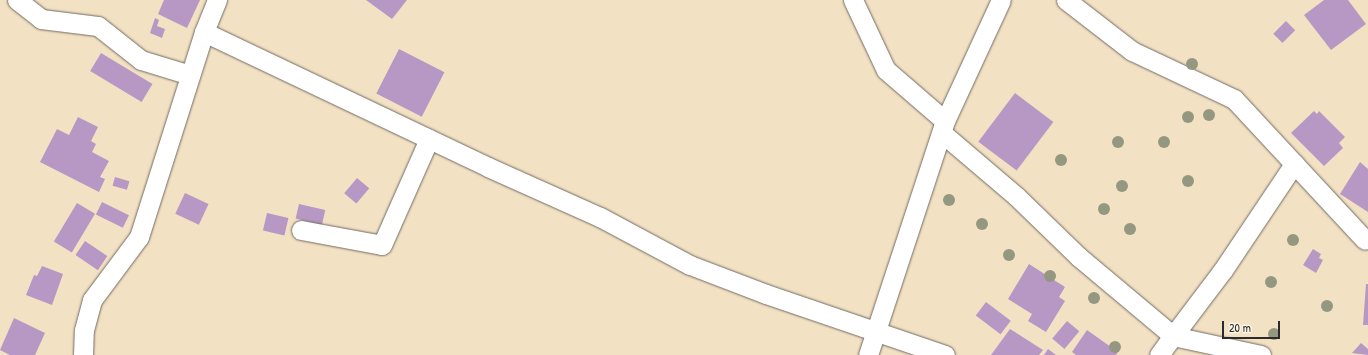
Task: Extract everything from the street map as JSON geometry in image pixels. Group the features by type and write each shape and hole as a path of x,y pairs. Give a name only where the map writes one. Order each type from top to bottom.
{"street":[{"path":"17,0 41,19 98,26 141,60 190,75"},
{"path":"83,355 84,330 92,300 139,237 204,32 217,0"},
{"path":"852,0 886,70 943,127 1079,257 1173,336 1261,355"},
{"path":"868,355 927,170 943,127 1001,0"},
{"path":"1066,0 1132,50 1234,99 1365,240"},
{"path":"204,32 429,139 600,217 690,265 876,333 945,355"},
{"path":"301,230 382,245 429,139"},
{"path":"1159,355 1223,270 1294,164"}],"building":[{"path":"164,0 200,0 187,28 158,14"},
{"path":"366,0 407,0 392,19"},
{"path":"1324,0 1348,0 1366,24 1331,50 1304,15"},
{"path":"155,18 159,20 157,26 165,29 162,38 150,33"},
{"path":"1286,21 1295,30 1282,43 1273,34"},
{"path":"399,49 444,72 422,117 376,94"},
{"path":"101,53 152,84 142,102 90,71"},
{"path":"1015,93 1053,122 1017,171 978,142"},
{"path":"1314,111 1317,114 1319,111 1345,137 1339,143 1343,148 1324,166 1291,133"},
{"path":"78,117 98,127 91,141 96,144 92,152 109,161 100,177 105,179 99,192 40,162 57,129 69,135"},
{"path":"1360,162 1368,169 1368,212 1340,194"},
{"path":"115,177 129,181 127,190 113,186"},
{"path":"357,178 369,188 356,204 344,193"},
{"path":"185,193 209,204 199,225 175,214"},
{"path":"102,202 129,215 123,228 96,215"},
{"path":"77,203 95,214 72,252 54,242"},
{"path":"299,204 325,210 322,225 296,219"},
{"path":"267,213 288,218 284,235 263,231"},
{"path":"85,241 107,256 98,270 75,255"},
{"path":"1313,249 1321,254 1319,258 1323,260 1316,273 1303,265"},
{"path":"1029,264 1065,287 1059,297 1065,301 1046,332 1028,321 1032,314 1008,299"},
{"path":"42,266 63,274 52,305 26,295 34,275 37,276"},
{"path":"1366,284 1368,284 1368,325 1363,325"},
{"path":"986,302 1011,321 1001,334 976,316"},
{"path":"14,318 45,333 35,355 10,355 0,350"},
{"path":"1067,321 1079,331 1064,349 1052,339"},
{"path":"1010,329 1043,350 1039,355 991,355"},
{"path":"1087,330 1118,352 1116,355 1076,355 1072,352"},
{"path":"1361,343 1368,349 1368,355 1352,353"},
{"path":"1048,349 1056,355 1044,355"}]}
